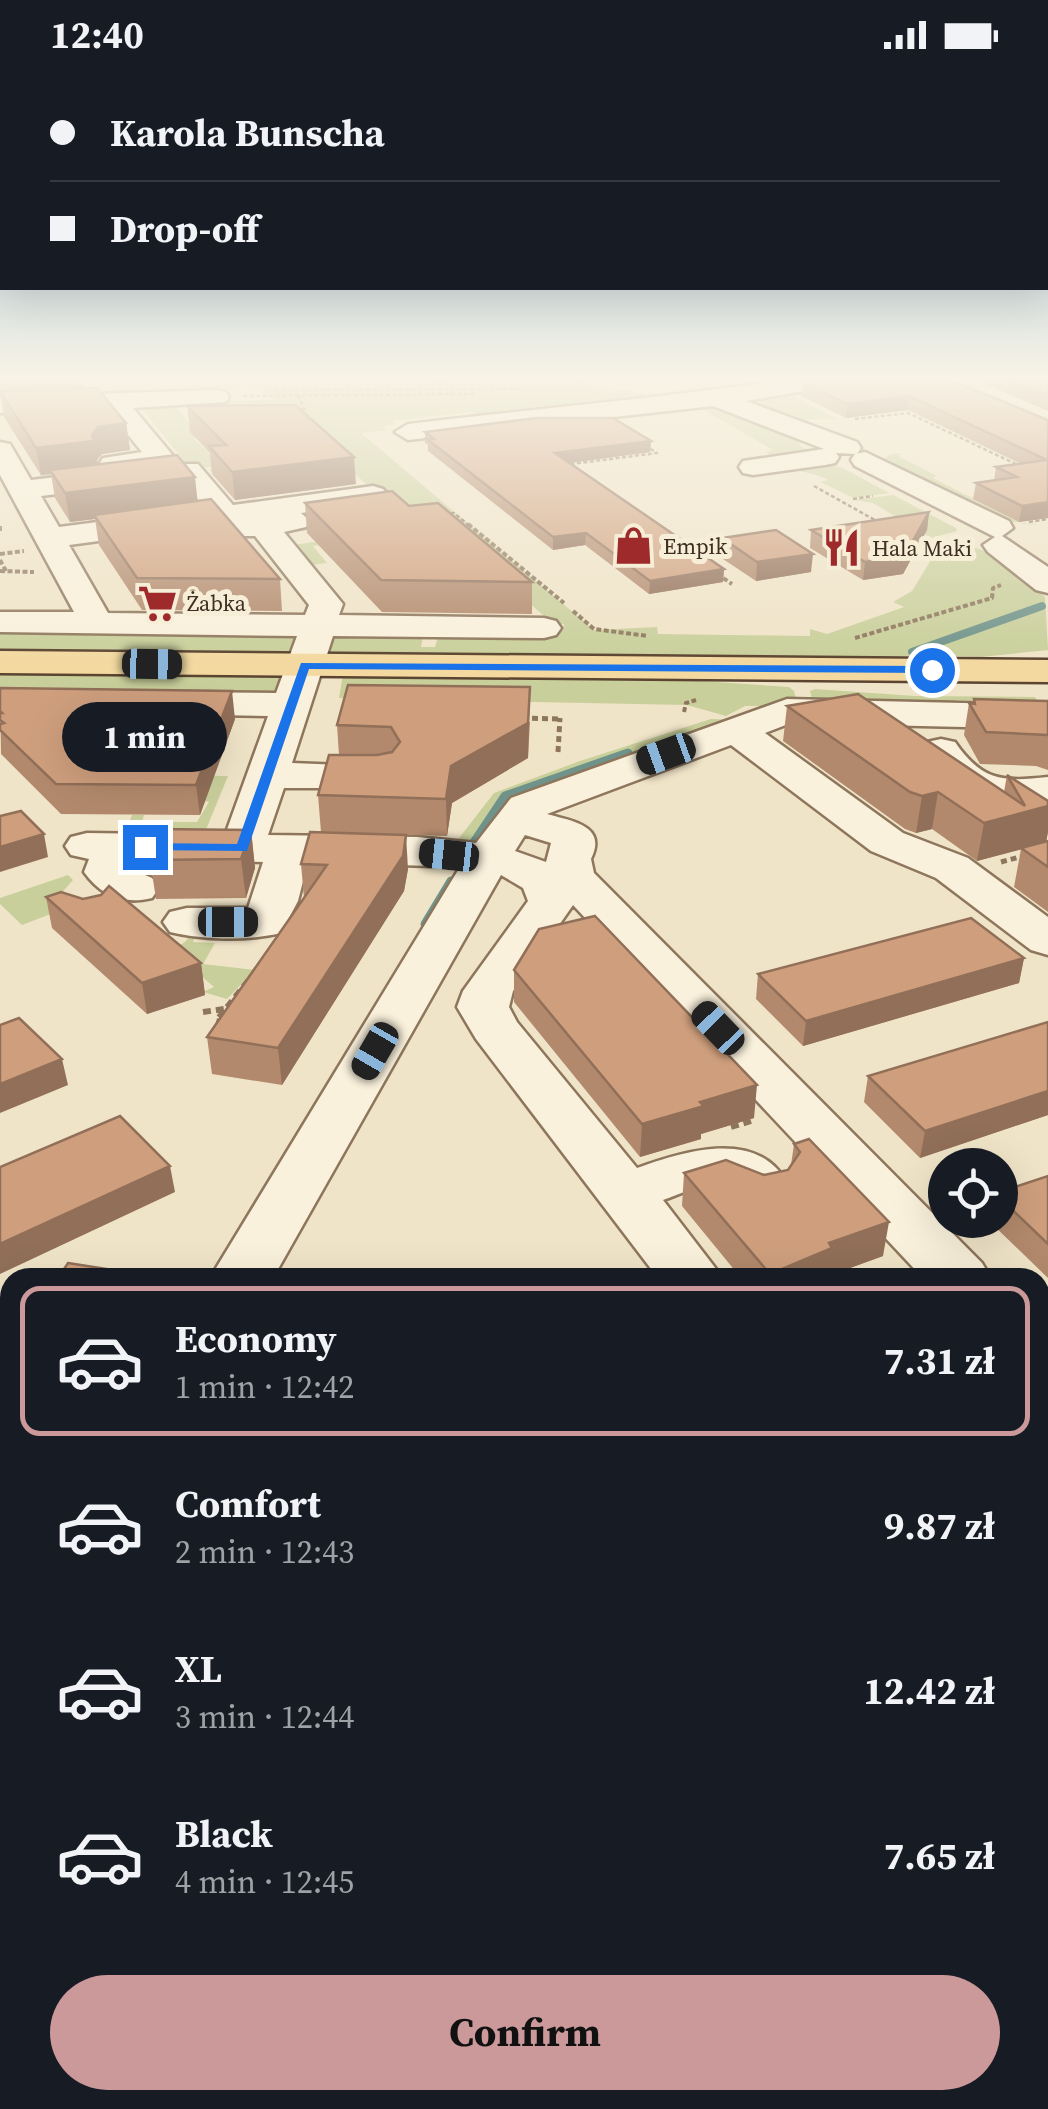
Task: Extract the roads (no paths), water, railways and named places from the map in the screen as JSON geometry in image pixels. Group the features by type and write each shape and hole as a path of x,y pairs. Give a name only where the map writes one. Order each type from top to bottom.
{"main road":[{"path":"0,662 305,666 717,684 1048,685"},
{"path":"717,684 1048,671"}],"street":[{"path":"10,473 50,538 87,577 97,623"},
{"path":"191,473 238,529 317,537"},
{"path":"902,473 1028,532 1048,584"},
{"path":"50,538 373,495 388,509 270,534"},
{"path":"242,848 325,602 270,534"},
{"path":"304,576 342,570"},
{"path":"6,618 97,623 237,618 320,625 483,622 544,628"},
{"path":"118,702 292,704"},
{"path":"247,1268 514,818 541,799 793,710 1048,716"},
{"path":"926,712 944,763 957,775 1007,791 1048,790"},
{"path":"737,731 888,842 952,868 1048,940"},
{"path":"268,775 378,776"},
{"path":"514,818 573,836 574,848 568,859 572,877 950,1268"},
{"path":"88,912 80,900 111,851 289,850 361,836 424,853 479,874 549,891 552,901 488,991 483,1007 495,1028 684,1268"},
{"path":"234,988 275,902 289,850"},
{"path":"968,881 1029,865"},
{"path":"187,922 264,922"},
{"path":"625,1192 708,1149 750,1174 762,1186"}],"waterway":[{"path":"912,652 1042,606"},
{"path":"473,844 505,796 628,753"},
{"path":"425,924 451,881"}],"place":[{"name":"Empik","path":"633,546"},
{"name":"Hala Maki","path":"842,548"},
{"name":"Żabka","path":"157,603"}]}
